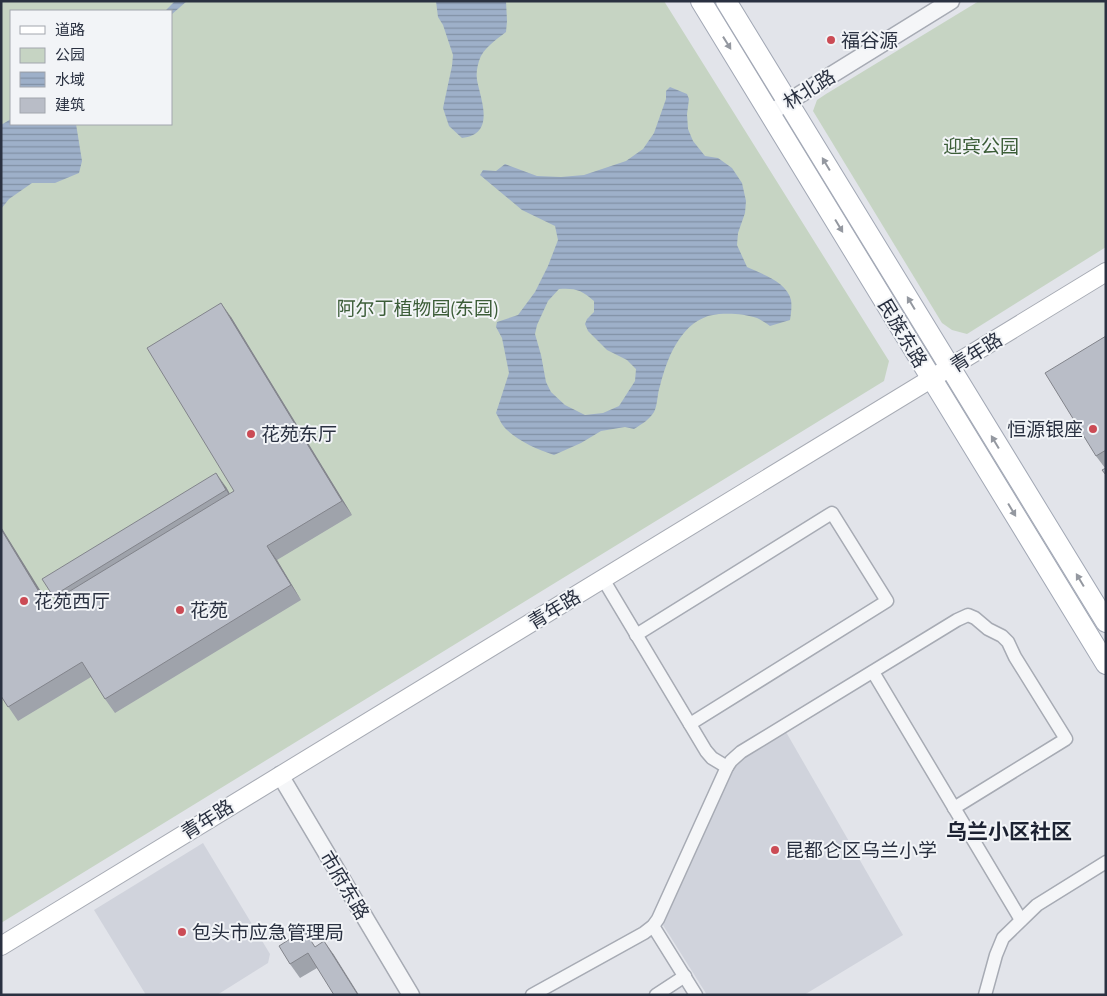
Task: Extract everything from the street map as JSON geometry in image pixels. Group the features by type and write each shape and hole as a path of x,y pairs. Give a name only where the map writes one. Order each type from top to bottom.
{"main road":[{"name":"民族东路","path":"701,1 1106,664"},
{"name":"民族东路","path":"726,1 1106,622"},
{"name":"青年路","path":"1,946 1106,272"}],"street":[{"name":"林北路","path":"770,113 951,1"},
{"path":"636,635 832,513 887,601 690,724"},
{"path":"603,579 706,751 712,758 727,767"},
{"path":"532,995 644,933 653,926 658,919 730,761 741,752 872,672 958,620 968,616 975,618 1008,642 1015,657 1066,739 954,808"},
{"path":"872,672 1021,920"},
{"name":"市府东路","path":"280,775 411,995"},
{"path":"984,995 991,969 1003,938 1038,905 1106,862"},
{"path":"653,926 696,995"},
{"path":"656,995 685,976"}],"shaded area":[{"name":"昆都仑区乌兰小学","path":"786,732 903,935 804,995 707,995 663,925 735,766 740,760"},
{"name":"包头市应急管理局","path":"203,843 270,954 268,963 217,995 146,995 94,910"}],"green space":[{"name":"阿尔丁植物园(东园)","path":"1,1 664,1 889,361 884,381 1,923"},
{"name":"迎宾公园","path":"979,1 1106,1 1106,247 967,334 952,330 942,323 813,111 817,100 826,94"}],"water":[{"path":"175,1 187,1 172,14 172,10 166,10"},
{"path":"436,1 506,1 506,32 483,52 477,68 477,80 484,115 483,123 473,135 462,138 449,126 443,108 453,55 443,25 438,17"},
{"path":"670,87 687,94 689,99 688,129 693,141 705,156 718,158 732,168 742,183 746,201 737,245 747,267 773,279 785,288 791,300 790,320 770,326 753,317 719,314 698,321 689,327 676,345 666,365 655,409 648,420 634,429 625,427 601,431 581,443 554,455 517,438 504,426 496,413 509,373 502,338 496,327 497,322 518,315 535,292 558,240 555,226 522,210 480,175 483,170 496,171 505,164 537,176 561,177 584,175 626,161 643,149 654,133 666,99 666,91","holes":["559,289 578,290 594,301 594,312 585,324 588,331 607,350 627,360 636,369 635,381 619,406 603,413 585,415 565,405 551,392 546,382 535,334 548,301"]},
{"path":"10,120 10,125 76,125 82,161 79,173 55,183 32,183 9,199 1,209 1,125"}],"building":[{"path":"221,303 342,501 267,546 291,585 105,699 82,662 8,707 1,696 1,529 47,605 234,491 147,348"},
{"name":"恒源银座","path":"1106,336 1106,450 1096,456 1045,373"},
{"path":"216,473 226,490 53,596 42,579"},
{"path":"304,930 315,947 324,941 358,995 334,995 308,953 290,964 279,946"}],"place":[{"name":"福谷源","path":"831,40"},
{"name":"恒源银座","path":"1093,429"},
{"name":"花苑东厅","path":"251,434"},
{"name":"花苑西厅","path":"24,601"},
{"name":"花苑","path":"180,610"},
{"name":"昆都仑区乌兰小学","path":"775,850"},
{"name":"包头市应急管理局","path":"182,932"}],"district":[{"name":"乌兰小区社区","path":"1009,832"}]}
